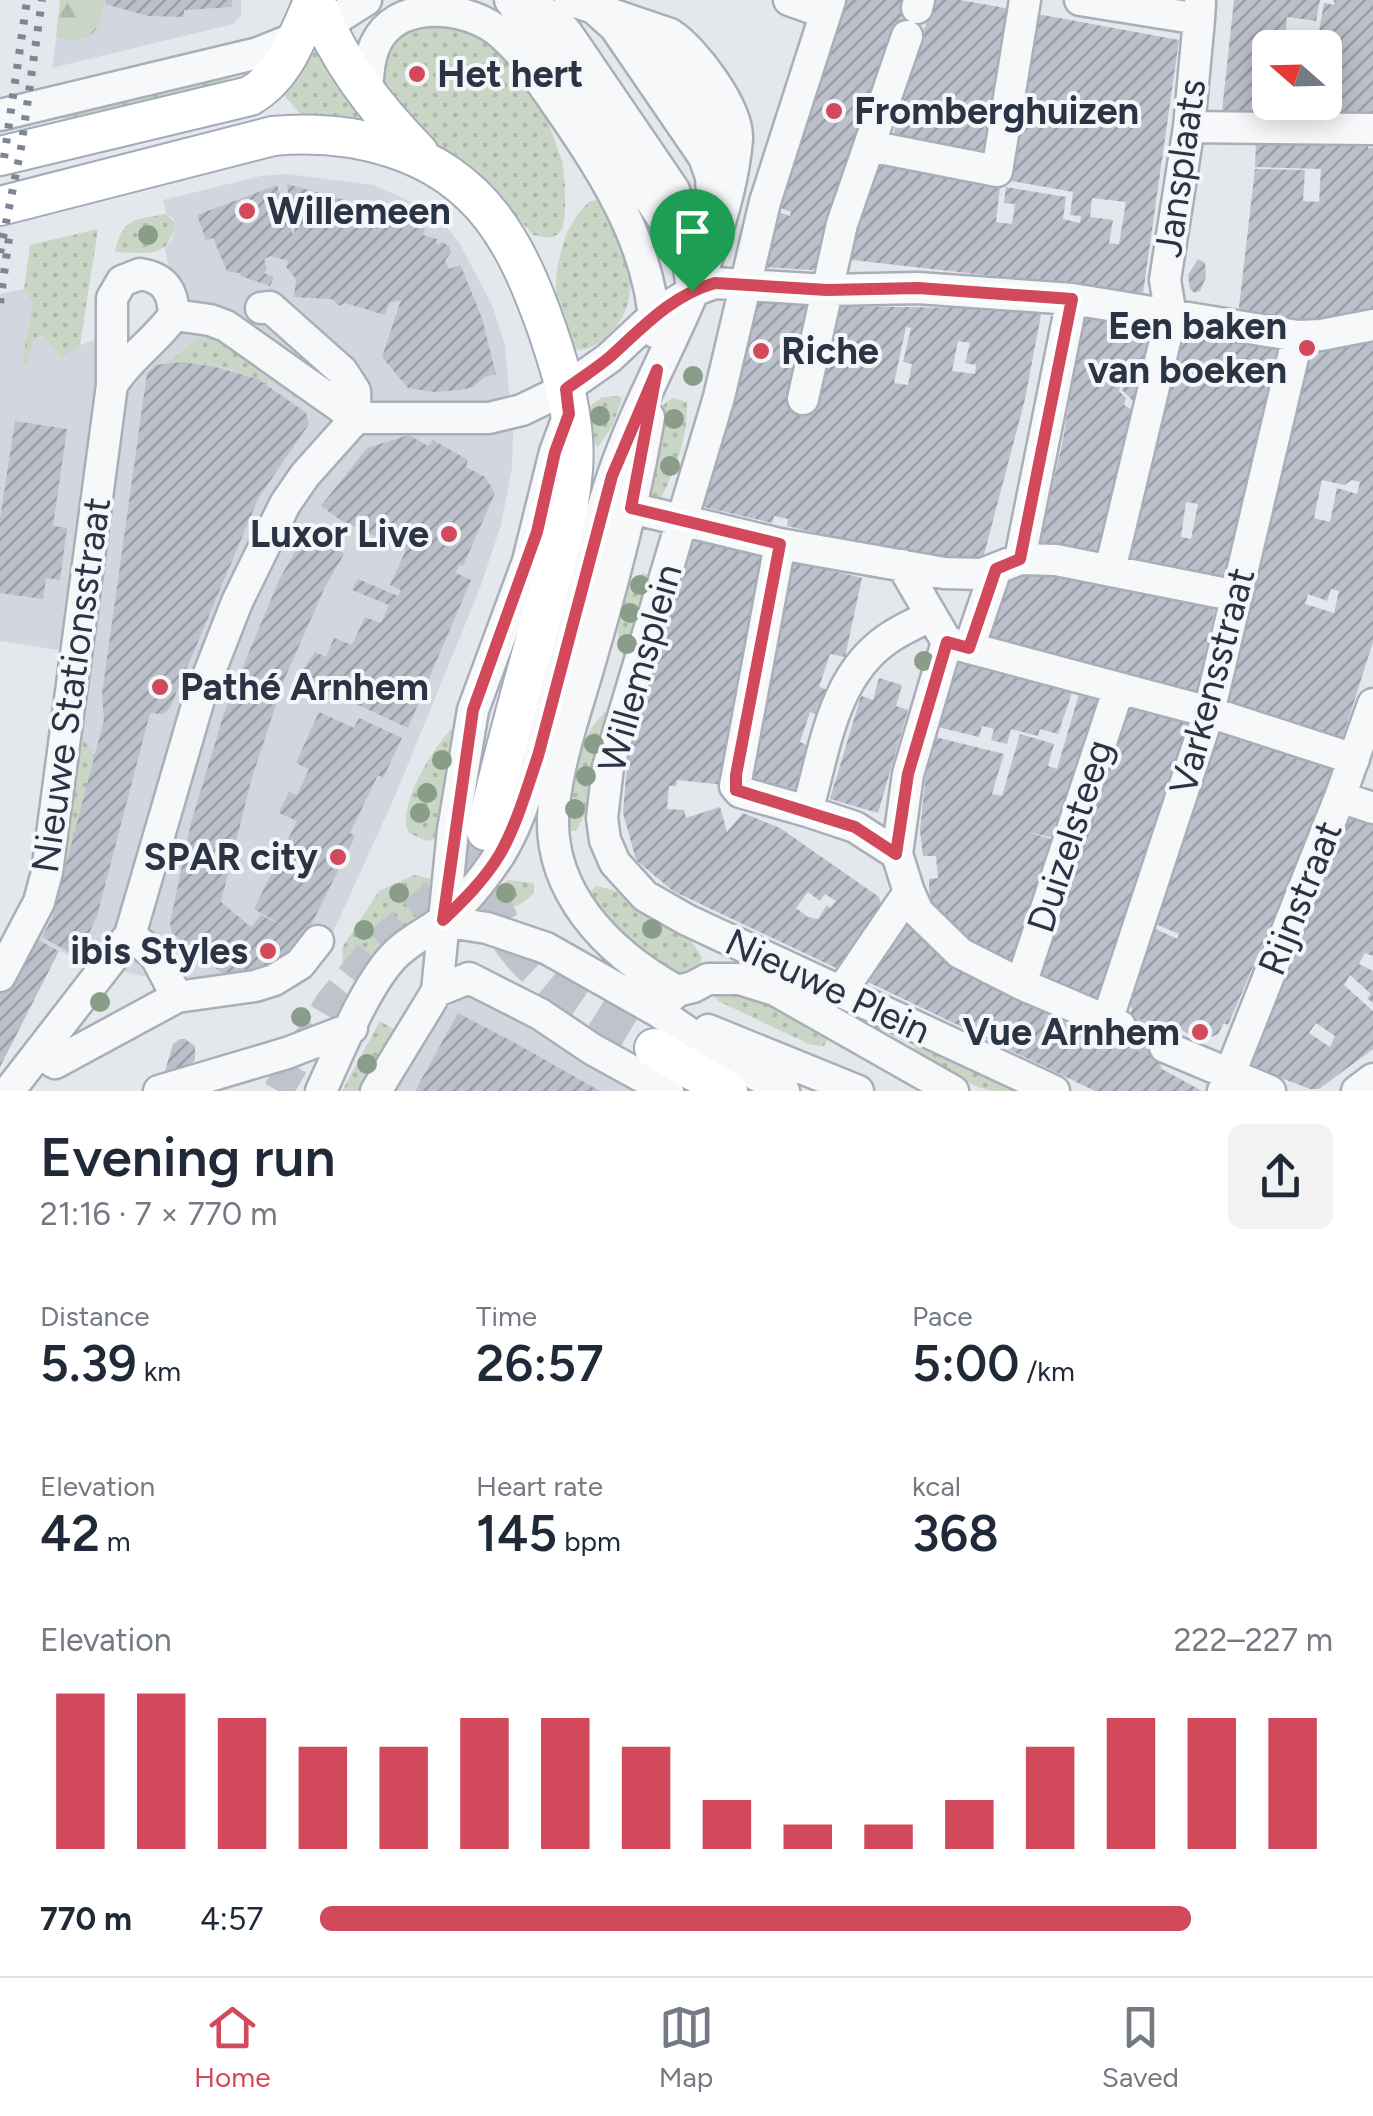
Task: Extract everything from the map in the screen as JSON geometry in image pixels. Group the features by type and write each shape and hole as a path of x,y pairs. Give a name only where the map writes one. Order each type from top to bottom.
{"main road":[{"path":"0,156 247,98 270,85 312,16 368,97 424,158 473,192 492,214 526,275 567,401 574,468 566,516 486,831"},
{"path":"0,206 273,136 303,133 361,138 424,158"},
{"name":"Nieuwe Plein","path":"663,1017 728,1091"}],"street":[{"path":"0,115 258,53 312,16 366,0"},
{"path":"510,0 669,228 692,291"},
{"path":"525,0 567,32 674,190 682,214 692,291"},
{"path":"558,0 608,58 692,185 702,228 692,291"},
{"name":"Willemsplein","path":"615,863 605,840 602,818 608,767 720,397 737,284 828,6 789,0"},
{"path":"869,146 998,170 1024,0"},
{"path":"1080,0 1199,10"},
{"path":"582,4 615,27 704,157 714,200 710,244"},
{"path":"315,1088 347,1039 382,971 394,956 443,920 472,892 501,852 538,756 612,476 692,291 730,174 737,137 732,115 682,42 633,19 582,4"},
{"name":"Jansplaats","path":"1110,570 1171,316 1165,280 1189,127 1199,10"},
{"name":"Willemsplein","path":"368,97 368,77 376,44 384,30 405,16 426,11 474,17 506,37 524,57 612,188 643,265 654,315 657,370 631,508 554,803 553,823 564,876"},
{"path":"803,398 842,224 914,15"},
{"path":"1189,127 1373,129"},
{"name":"Nieuwe Stationsstraat","path":"0,976 39,902 54,829 112,385 114,350 110,316 116,288 133,275 157,278 172,296 174,314"},
{"path":"376,1091 437,990 473,710 528,562 567,401 654,315 692,291 715,283 827,290 918,288 1072,299 1298,336 1320,336 1373,325"},
{"path":"1021,984 960,953 918,912 896,854 908,774 949,635 999,567 1072,299"},
{"path":"9,1091 130,934 199,700 238,602 285,504 356,418 355,391 342,371 270,308 262,308"},
{"path":"112,385 174,314 229,323 356,418 489,418 567,401"},
{"name":"Varkensstraat","path":"1021,984 1113,1024 1209,712 1298,336"},
{"path":"631,508 780,544 944,573 1056,560 1237,596"},
{"path":"780,544 735,786 740,792 855,827 896,854"},
{"path":"902,565 949,635"},
{"path":"807,811 842,687 889,638 949,635 1354,759"},
{"name":"Duizelsteeg","path":"1021,984 1119,688"},
{"name":"Rijnstraat","path":"1226,1082 1340,798 1373,704"},
{"path":"1340,798 1373,808"},
{"name":"Nieuwe Plein","path":"615,863 646,896 687,920 1054,1091"},
{"name":"Nieuwe Plein","path":"564,876 582,911 606,941 634,966 663,1017 858,1091"},
{"path":"841,992 909,892"},
{"name":"Nieuwe Plein","path":"443,920 487,928 536,944 784,1091"},
{"path":"130,934 155,955 177,996"},
{"path":"40,1052 55,1064 177,996 274,980 300,964 318,941"},
{"path":"437,990 469,978 540,1014 592,1049 668,1091"},
{"name":"Nieuwe Plein","path":"663,1017 708,979 752,982 775,990 952,1091"},
{"path":"159,1091 347,1039"},
{"path":"229,1091 347,1039"},
{"path":"1165,1047 1226,1082 1270,1091"},
{"path":"1357,1091 1373,1079"}],"shaded area":[{"path":"62,0 241,0 241,15 233,24 52,68"},
{"path":"287,174 374,185 424,208 460,244 493,307 505,346 512,467 501,525 480,588 395,796 329,941 211,991 84,963 35,938 125,387 130,373 181,331 165,248 173,238 174,219 166,214 163,200 261,176"},
{"path":"24,289 33,303 23,363 27,363 34,340 42,334 61,358 80,345 104,337 65,651 0,641 0,294"},
{"path":"484,998 646,1091 391,1091 439,1014 459,999"}],"green space":[{"path":"60,0 104,0 100,21 92,34 78,39 56,38"},
{"path":"449,22 505,48 545,114 562,161 565,185 565,215 557,235 533,235 490,186 433,141 382,86 384,50 406,28"},
{"path":"318,43 370,122 306,121 284,95 298,76 305,49"},
{"path":"227,75 233,92 64,123 62,113"},
{"path":"590,201 608,204 625,252 629,301 612,331 597,344 579,350 573,348 559,316 558,267 572,223"},
{"path":"166,214 175,223 162,249 115,252 126,226 138,219"},
{"path":"98,229 80,345 61,358 42,334 34,340 27,363 22,363 33,303 24,290 30,245"},
{"path":"217,335 310,401 308,405 270,381 265,385 231,369 166,364 198,338"},
{"path":"602,397 622,399 612,427 598,447 590,441 588,408"},
{"path":"673,398 687,402 683,441 659,502 650,503 646,492 660,413"},
{"path":"644,573 651,578 627,659 618,636 619,610 627,587"},
{"path":"605,712 609,713 590,805 576,831 571,831 567,826 576,765 587,736"},
{"path":"455,725 460,726 444,836 427,841 409,833 407,808 419,776"},
{"path":"77,729 101,766 60,918 50,903"},
{"path":"414,875 437,880 437,900 361,966 343,964 342,948 379,891"},
{"path":"508,880 534,883 534,893 516,906 497,907 487,896"},
{"path":"596,886 641,902 671,921 702,958 699,967 681,975 641,952 617,931 589,893"},
{"path":"723,989 760,998 829,1037 824,1046 811,1045 718,1001 712,991"},
{"path":"380,1021 395,1030 362,1091 342,1091"},
{"path":"917,1040 1034,1091 992,1091 975,1086 915,1051"}],"building":[{"path":"106,0 232,0 232,7 184,10 184,17 148,16 105,4"},
{"name":"Fromberghuizen","path":"839,0 908,0 837,192 816,267 760,267 772,210 790,216 791,212 772,205"},
{"path":"935,0 960,0 1016,10 989,157 893,139 899,96"},
{"path":"1234,0 1320,0 1316,21 1287,17 1286,30 1252,30 1252,119 1221,120"},
{"path":"1373,0 1373,115 1342,116 1342,30 1319,30 1324,3"},
{"path":"1032,13 1179,40 1143,293 844,259 871,163 1000,187 996,222 1012,224 1015,204 1004,203 1006,187 1066,197 1063,219 1080,223 1081,216 1070,215 1073,192 1006,180","holes":["1092,198 1126,202 1119,244 1109,243 1113,220 1090,217"]},
{"path":"1256,138 1368,143 1368,148 1373,148 1373,309 1301,320 1244,314 1239,307 1255,169 1305,170 1303,201 1319,202 1321,169 1255,167"},
{"path":"287,184 417,220 425,228 423,235 437,239 437,245 442,242 449,246 451,252 445,261 449,269 460,265 462,269 482,318 496,374 460,390 408,388 382,357 401,300 389,303 385,315 345,303 339,306 332,299 294,297 296,279 286,267 288,261 271,256 264,259 264,273 274,277 270,286 227,271 213,238 206,240 197,215 277,185 293,235 301,210 290,206"},
{"path":"1198,259 1205,263 1206,277 1195,293 1190,289 1188,275"},
{"path":"750,302 817,306 788,401 809,407 828,306 1037,309 1041,315 1025,399 980,570 787,526 788,519 774,516 772,523 700,506","holes":["906,327 911,328 903,362 912,364 908,385 894,383","958,341 970,343 965,363 976,365 975,374 952,371"]},
{"path":"1084,314 1161,328 1141,409 1122,390 1128,365 1123,366 1119,391 1126,398 1124,405 1143,416 1108,559 1038,547 1062,445"},
{"path":"1171,330 1280,350 1228,578 1223,581 1119,561","holes":["1186,502 1198,504 1191,539 1181,537"]},
{"path":"1373,343 1373,642 1339,749 1218,711 1302,386 1307,348","holes":["1322,480 1344,485 1352,480 1360,482 1357,494 1337,488 1330,522 1314,518","1331,589 1339,591 1334,613 1305,604 1308,594 1327,601"]},
{"path":"182,362 258,379 306,413 309,424 259,497 170,708 163,714 150,713 97,916 78,957 42,937 52,918 104,720 102,694 147,373 156,365"},
{"path":"15,421 67,429 53,526 67,528 60,580 46,578 43,599 0,593 0,519"},
{"path":"409,435 428,446 433,440 468,460 466,467 485,477 495,493 463,566 459,565 456,573 471,580 408,728 298,677 315,652 326,657 334,638 352,645 365,617 381,623 389,605 352,590 358,579 398,596 401,590 390,585 406,550 342,521 321,506 367,448"},
{"path":"308,529 344,554 284,680 251,781 221,902 251,927 261,915 284,926 254,909 297,821 279,813 289,792 297,795 309,769 296,763 319,712 354,728 359,718 402,738 383,778 378,775 350,833 355,836 306,935 291,953 268,968 227,977 172,933 170,923 191,823 225,710 279,580"},
{"path":"695,538 771,556 725,785 677,780 676,786 669,786 667,809 684,810 686,818 720,807 727,832 743,813 780,828 879,897 881,903 838,969 673,891 636,860 623,813 627,765 685,557 689,558","holes":["808,892 820,901 825,894 836,901 830,908 827,905 818,919 796,908"]},
{"path":"785,559 862,578 845,657 830,654 819,687 834,692 825,718 810,712 800,742 815,749 803,791 777,785 774,796 756,790 759,780 749,777"},
{"path":"1057,569 1216,604 1196,695 976,641 1002,577"},
{"path":"958,657 1074,686 1058,734 1040,729 1038,736 1011,729 1007,744 991,740 994,729 982,726 979,737 938,727"},
{"path":"879,678 902,685 896,706 908,710 878,813 830,799 861,696 873,700"},
{"path":"1081,687 1106,694 1059,839 1027,832 1058,841 1018,967 978,952 939,911 930,911 929,879 938,878 936,856 923,856 920,830 926,773 935,737 1004,754 992,794 1002,796 1020,734 1054,744 1048,766 1057,769"},
{"path":"1120,702 1196,721 1100,1001 1041,976 1037,963"},
{"path":"1216,721 1337,758 1228,1025 1224,1023 1218,1034 1205,1040 1178,1029 1163,1036 1156,1054 1162,1069 1202,1091 1095,1091 864,980 907,922 950,964 1107,1043 1120,1039 1132,1009 1125,996 1150,926 1177,939 1179,934 1151,922"},
{"path":"1354,806 1373,812 1373,956 1365,953 1359,964 1373,971 1373,1003 1367,998 1371,994 1350,975 1344,985 1373,1011 1373,1049 1319,1089 1310,1089 1247,1065 1272,993 1327,878","holes":["1316,1023 1335,1036 1330,1047 1309,1033"]},
{"path":"9,924 59,951 0,1067 0,940"},
{"path":"458,1013 517,1044 600,1091 415,1091"},
{"path":"180,1039 195,1046 195,1060 189,1066 165,1071 173,1044"}],"tunnel":[{"path":"486,831 485,872 494,908 509,938 531,965 558,988 654,1048"},
{"path":"278,1091 329,1004 377,945 483,852"},
{"path":"1120,1026 1165,1047"}],"railway":[{"path":"4,158 27,0"},
{"path":"0,253 21,148 42,0"},
{"path":"0,303 9,238"}],"place":[{"name":"Het hert","path":"417,74"},
{"name":"Fromberghuizen","path":"834,111"},
{"name":"Willemeen","path":"247,211"},
{"name":"Een baken van boeken","path":"1307,348"},
{"name":"Riche","path":"761,351"},
{"name":"Luxor Live","path":"449,534"},
{"name":"Pathé Arnhem","path":"160,687"},
{"name":"SPAR city","path":"338,857"},
{"name":"ibis Styles","path":"268,951"},
{"name":"Vue Arnhem","path":"1200,1032"}],"route":[{"path":"715,283 827,290 918,288 1072,299 1020,559 996,569 969,648 947,642 908,774 896,854 855,827 736,790 780,544 631,508 657,370 612,476 538,756 522,802 501,852 472,892 443,920 473,710 537,532 555,452 569,414 566,389 609,358 654,315 692,291 715,283"}]}
